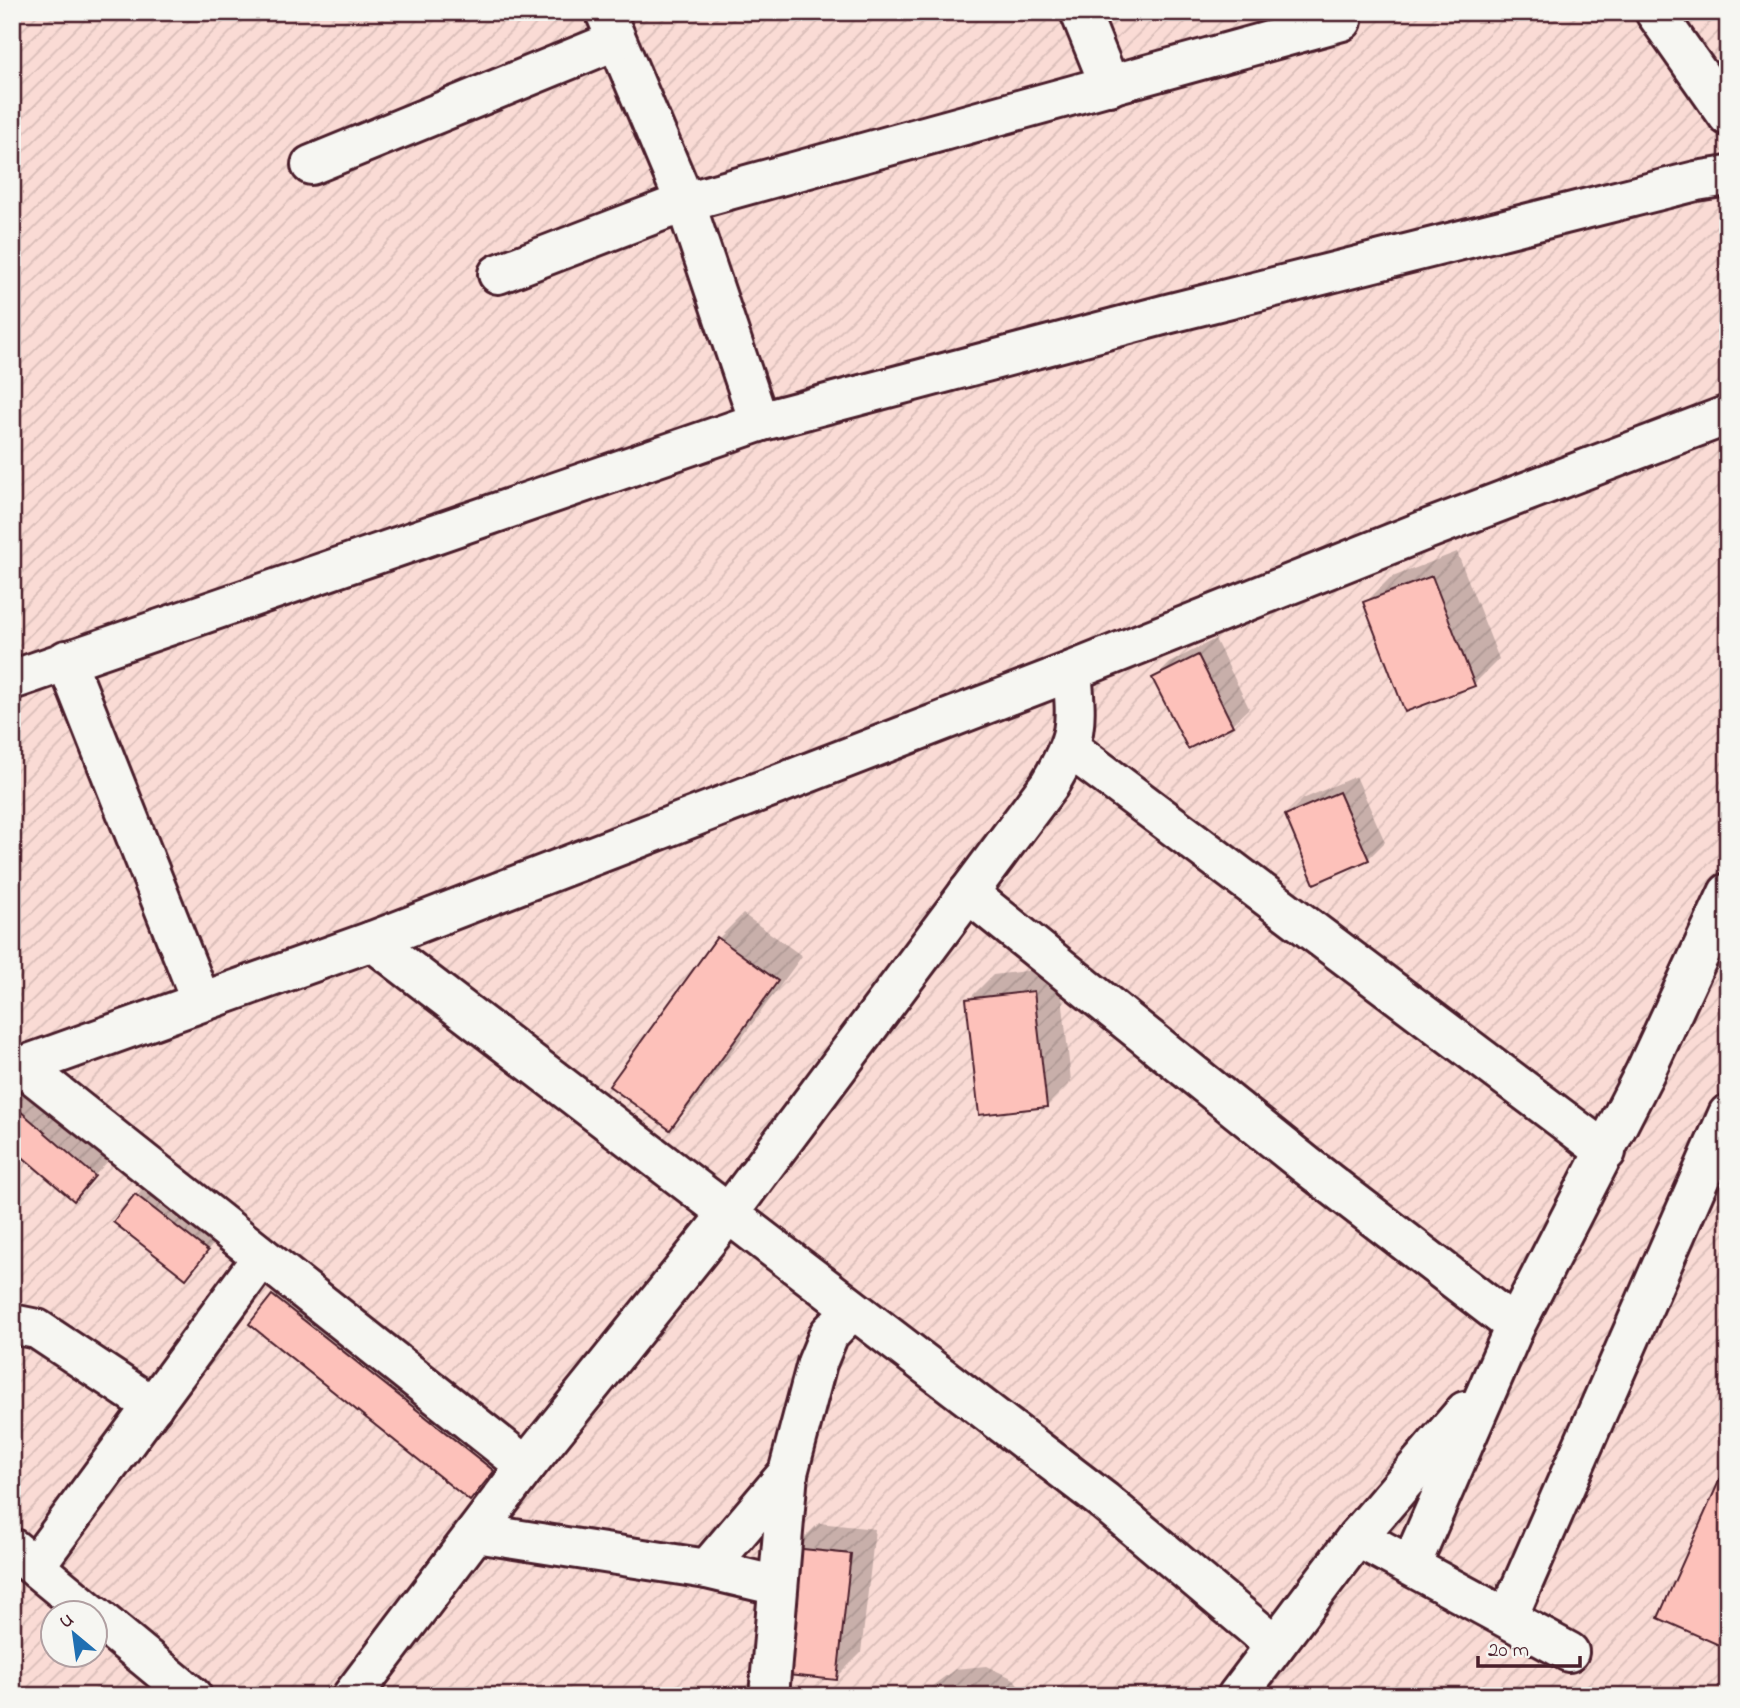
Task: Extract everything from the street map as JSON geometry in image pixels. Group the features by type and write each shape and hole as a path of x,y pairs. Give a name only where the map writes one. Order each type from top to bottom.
{"lane":[{"path":"1080,12 1110,86"},
{"path":"1655,12 1728,116"},
{"path":"498,274 685,202 1342,21"},
{"path":"311,165 610,27 685,202 759,422"},
{"path":"12,680 759,422 1167,314 1696,181 1728,176"},
{"path":"17,1068 372,941 1072,671 1410,536 1728,415"},
{"path":"66,660 201,1001"},
{"path":"352,1696 526,1466 729,1213 1049,785 1071,749 1076,717 1072,671"},
{"path":"1071,749 1606,1152"},
{"path":"968,893 1306,1165 1515,1325"},
{"path":"1410,1565 1515,1325 1606,1152 1728,893"},
{"path":"372,941 1104,1501 1275,1645"},
{"path":"17,1068 526,1466"},
{"path":"1507,1617 1728,1114"},
{"path":"76,1600 24,1557 153,1406 261,1257"},
{"path":"769,1696 788,1472 817,1363 830,1334 852,1310"},
{"path":"12,1324 37,1329 153,1406"},
{"path":"1237,1696 1357,1537 1491,1380"},
{"path":"707,1569 788,1472"},
{"path":"476,1533 707,1569 778,1586"},
{"path":"1357,1537 1569,1652"},
{"path":"108,1626 192,1696"}],"shaded area":[{"path":"12,12 1728,12 1728,1696 12,1696"}],"building":[{"path":"1432,576 1475,686 1405,712 1363,602"},
{"path":"1198,655 1233,726 1188,749 1152,678"},
{"path":"1339,792 1369,860 1314,884 1285,815"},
{"path":"717,937 778,981 670,1130 609,1086"},
{"path":"1034,991 1047,1107 979,1115 966,999"},
{"path":"12,1104 95,1176 74,1201 12,1148"},
{"path":"135,1194 208,1251 186,1279 113,1222"},
{"path":"272,1295 494,1471 470,1501 249,1324"},
{"path":"1728,1461 1728,1649 1658,1618"},
{"path":"793,1548 851,1554 837,1680 778,1674"},
{"path":"960,1691 971,1696 924,1696 928,1693"}]}
